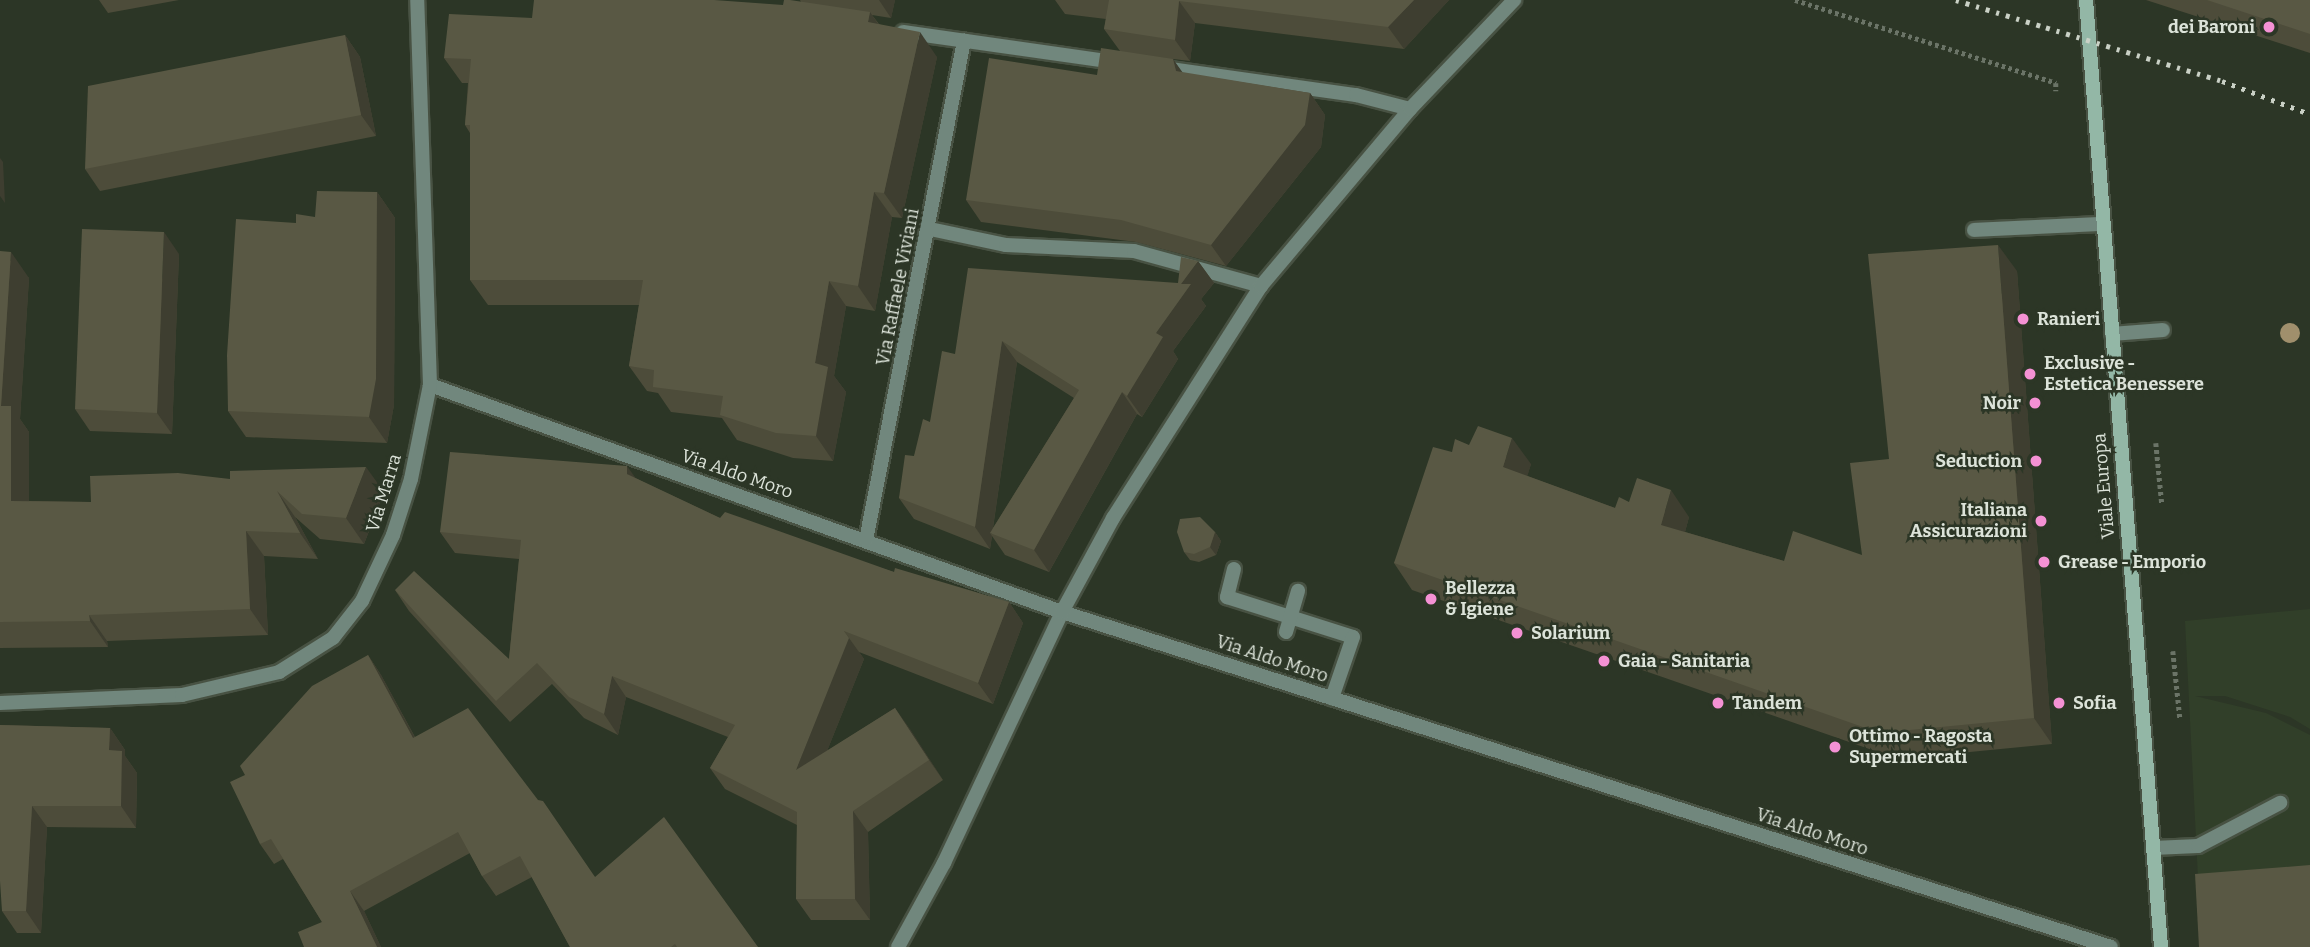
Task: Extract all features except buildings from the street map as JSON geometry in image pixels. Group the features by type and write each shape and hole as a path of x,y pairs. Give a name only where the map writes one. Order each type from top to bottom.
{"street":[{"name":"Via Marra","path":"0,703 182,695 279,672 333,638 362,601 393,535 411,479 430,385 417,0"},
{"path":"898,947 944,863 1062,612 1112,518 1261,286 1410,109 1514,0"},
{"name":"Viale Europa","path":"2086,0 2161,947"},
{"path":"881,28 1126,63"},
{"name":"Via Raffaele Viviani","path":"866,540 930,229 964,41"},
{"path":"1153,67 1356,95 1410,109"},
{"path":"1973,230 2103,224"},
{"path":"930,229 1006,245 1134,251 1261,286"},
{"path":"2112,334 2163,330"},
{"name":"Via Aldo Moro","path":"430,385 1062,612 2111,947"},
{"path":"1234,569 1227,597 1353,637 1332,698"},
{"path":"1286,632 1298,592"},
{"path":"2153,848 2198,846 2280,803"}],"path":[{"path":"1795,0 2056,83 2056,91"},
{"path":"2156,443 2162,504"},
{"path":"2173,652 2180,718"}],"shaded area":[{"path":"2310,609 2310,729 2290,717 2225,696 2195,696 2266,713 2310,735 2310,947 2200,918 2185,621"}],"railway":[{"path":"1956,0 2222,81 2310,114"}],"place":[{"name":"dei Baroni","path":"2269,27"},
{"name":"Ranieri","path":"2023,319"},
{"name":"Exclusive - Estetica Benessere","path":"2030,374"},
{"name":"Noir","path":"2035,403"},
{"name":"Seduction","path":"2036,461"},
{"name":"Italiana Assicurazioni","path":"2041,521"},
{"name":"Grease - Emporio","path":"2044,562"},
{"name":"Bellezza & Igiene","path":"1431,599"},
{"name":"Solarium","path":"1517,633"},
{"name":"Gaia - Sanitaria","path":"1604,661"},
{"name":"Tandem","path":"1718,703"},
{"name":"Sofia","path":"2059,703"},
{"name":"Ottimo - Ragosta Supermercati","path":"1835,747"}]}
